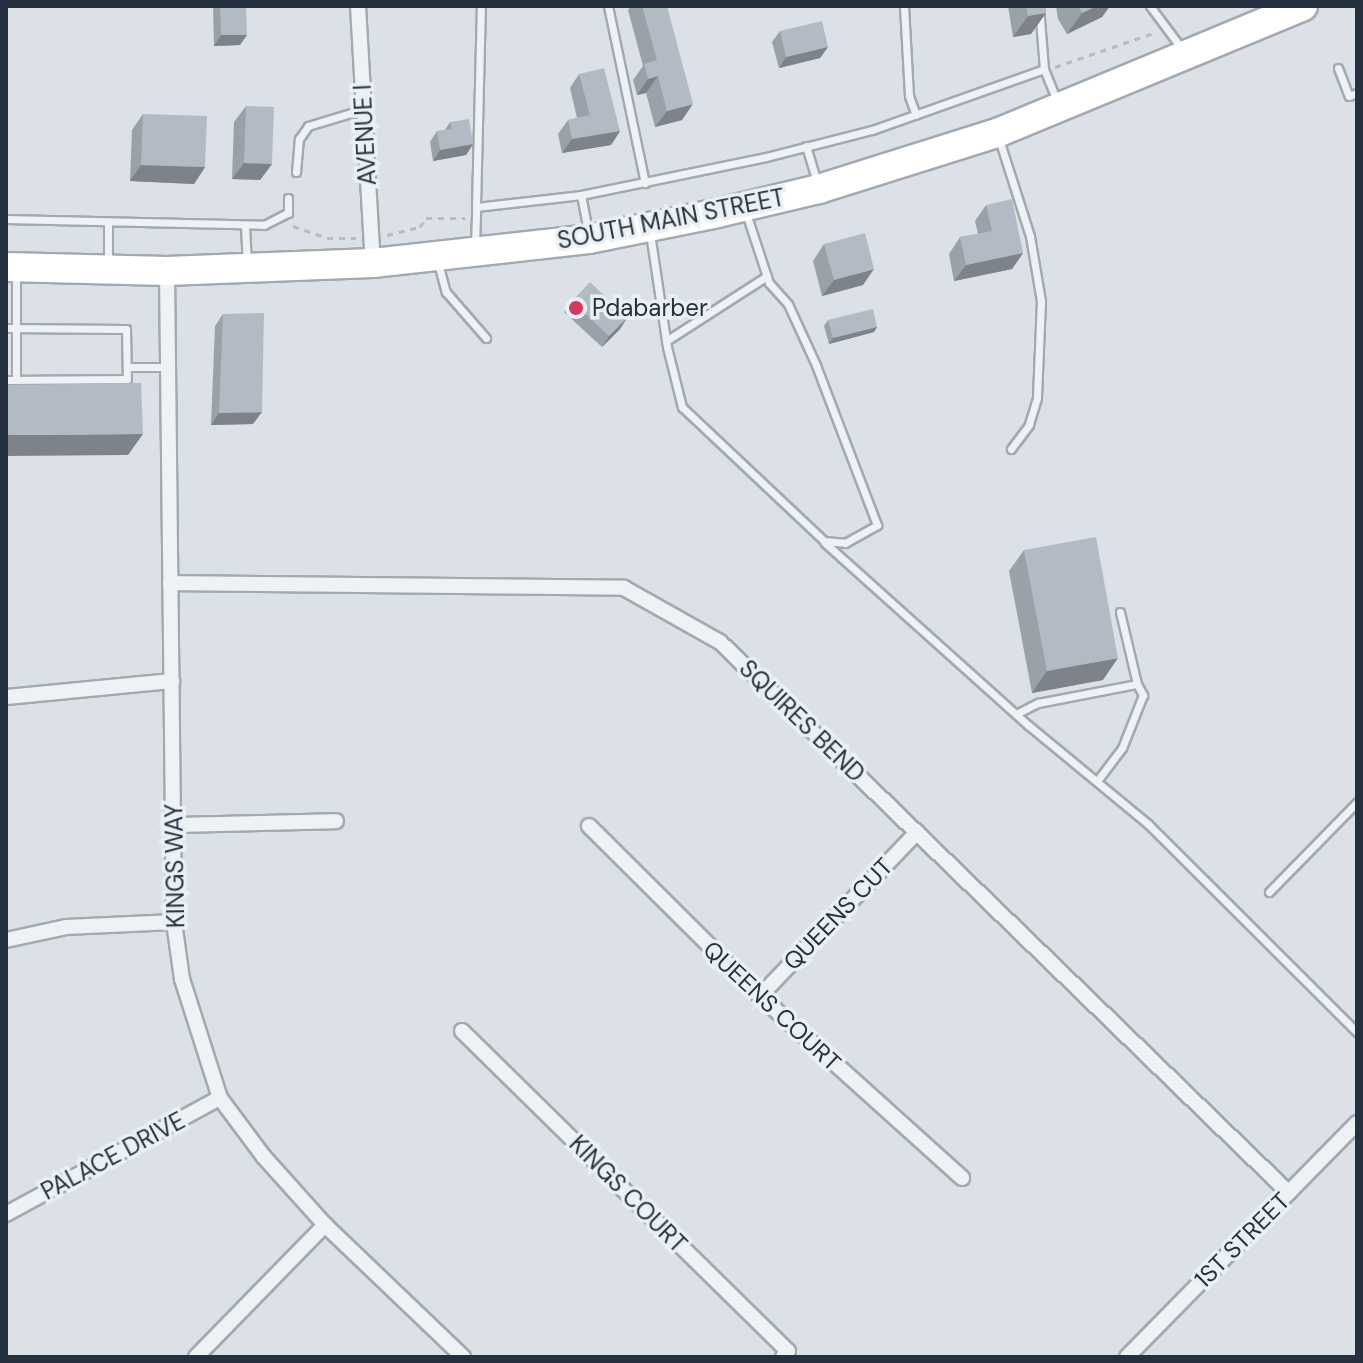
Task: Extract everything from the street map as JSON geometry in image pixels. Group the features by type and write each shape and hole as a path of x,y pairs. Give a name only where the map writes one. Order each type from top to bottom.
{"highway":[{"path":"1237,33 1255,6"},
{"name":"SOUTH MAIN STREET","path":"11,267 247,270 475,254 589,239 819,189 997,133 1303,6"}],"street":[{"name":"AVENUE I","path":"358,6 373,263"},
{"name":"KINGS WAY","path":"167,271 174,922 182,979 220,1098 264,1157 325,1225 463,1357"},
{"name":"SQUIRES BEND","path":"170,583 624,588 720,642 1289,1193"},
{"path":"6,697 172,681"},
{"path":"175,825 336,821"},
{"name":"QUEENS COURT","path":"589,826 760,996 962,1178"},
{"name":"QUEENS CUT","path":"760,996 917,832"},
{"path":"6,940 66,927 174,922"},
{"name":"KINGS COURT","path":"462,1031 788,1351 783,1357"},
{"name":"PALACE DRIVE","path":"6,1214 220,1098"},
{"name":"1ST STREET","path":"1128,1357 1357,1123"},
{"path":"196,1357 325,1225"}],"lane":[{"path":"475,254 481,6"},
{"path":"608,6 645,183"},
{"path":"904,6 909,96 916,115"},
{"path":"1039,6 1044,69 1060,107"},
{"path":"1150,6 1169,27 1186,55"},
{"path":"1338,68 1349,96 1357,93"},
{"path":"476,207 581,195 806,146 916,115 1044,69"},
{"path":"296,172 299,139 308,126 364,109"},
{"path":"997,133 1030,236 1041,301 1037,398 1029,425 1011,449"},
{"path":"806,146 819,189"},
{"path":"581,195 589,239"},
{"path":"6,219 245,226 278,221 288,213 288,198"},
{"path":"744,207 767,276 788,304 816,365 877,525 845,543 824,541"},
{"path":"108,223 108,270"},
{"path":"245,226 247,270"},
{"path":"648,227 666,341 682,407 824,541 1016,714 1148,824 1357,1032"},
{"path":"436,257 446,292 486,338"},
{"path":"11,267 16,380"},
{"path":"666,341 767,276"},
{"path":"6,328 126,329 127,367 127,379 6,380"},
{"path":"127,367 168,367"},
{"path":"1097,781 1122,748 1143,695 1137,684 1120,612"},
{"path":"1016,714 1038,703 1137,684"},
{"path":"1269,892 1357,802"}],"path":[{"path":"1044,69 1106,52 1169,27"}],"building":[{"path":"220,6 246,6 247,35 221,35"},
{"path":"642,6 667,6 693,104 667,111 658,76 648,79 644,64 657,60"},
{"path":"1026,6 1045,6 1046,13 1028,16"},
{"path":"1078,6 1097,6 1082,13"},
{"path":"822,21 828,47 786,57 780,31"},
{"path":"604,68 620,131 572,139 568,120 590,115 579,74"},
{"path":"246,106 274,107 272,164 244,163"},
{"path":"143,114 207,116 205,167 141,165"},
{"path":"469,119 473,144 440,150 437,131 452,129 450,122"},
{"path":"1012,199 1023,253 966,265 960,237 992,231 986,205"},
{"path":"865,233 874,269 834,280 824,244"},
{"path":"590,282 627,318 609,336 572,301"},
{"path":"873,309 877,327 833,338 828,320"},
{"path":"264,313 262,412 219,413 223,314"},
{"path":"141,383 143,434 6,435 6,385"},
{"path":"1096,537 1118,658 1047,671 1024,550"}],"place":[{"name":"Pdabarber","path":"576,308"}]}
